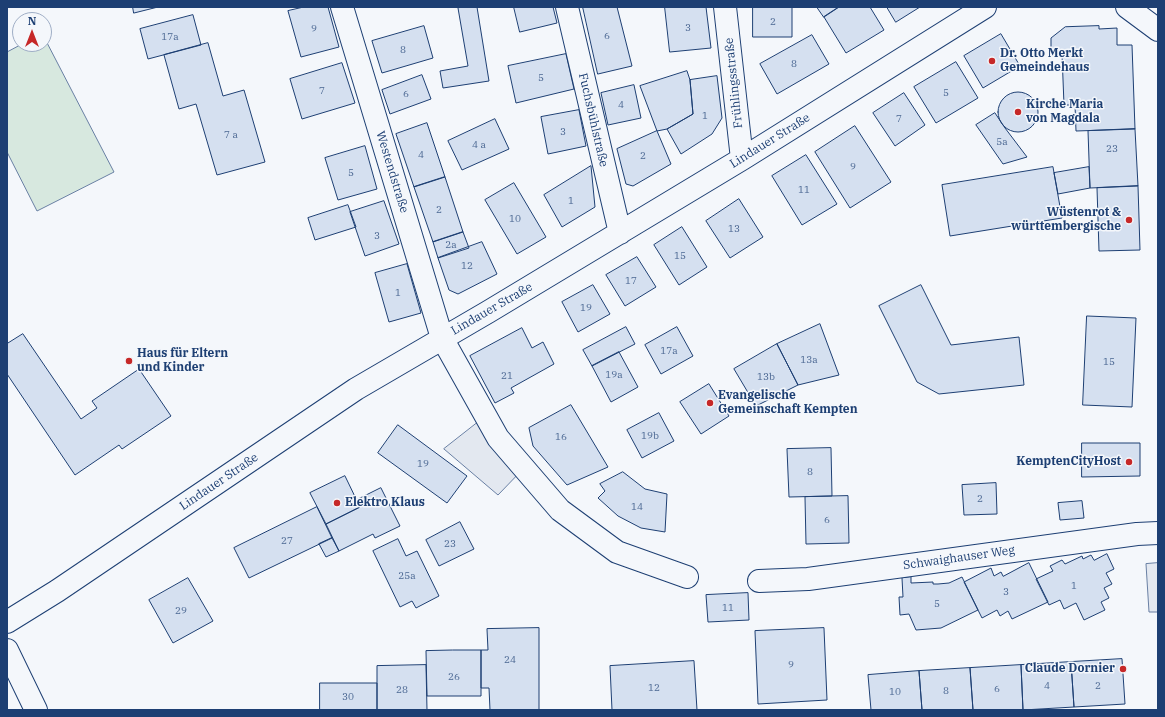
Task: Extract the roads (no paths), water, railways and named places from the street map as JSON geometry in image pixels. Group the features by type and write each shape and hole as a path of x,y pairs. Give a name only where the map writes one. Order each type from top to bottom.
{"street":[{"name":"Westendstraße","path":"342,7 442,338"},
{"name":"Fuchsbühlstraße","path":"567,7 620,233"},
{"name":"Frühlingsstraße","path":"726,7 742,159"},
{"path":"1127,7 1158,30"},
{"name":"Lindauer Straße","path":"7,622 57,591 356,389 742,159 980,8"},
{"path":"442,338 498,438 560,510 617,552 687,577"},
{"name":"Schwaighauser Weg","path":"760,581 808,580 1137,534 1158,533"},
{"path":"7,650 36,710"}],"place":[{"name":"Dr. Otto Merkt Gemeindehaus","path":"992,61"},
{"name":"Kirche Maria von Magdala","path":"1018,112"},
{"name":"Wüstenrot & württembergische","path":"1129,220"},
{"name":"Haus für Eltern und Kinder","path":"129,361"},
{"name":"Evangelische Gemeinschaft Kempten","path":"710,403"},
{"name":"KemptenCityHost","path":"1129,462"},
{"name":"Elektro Klaus","path":"337,503"},
{"name":"Claude Dornier","path":"1123,669"}]}
